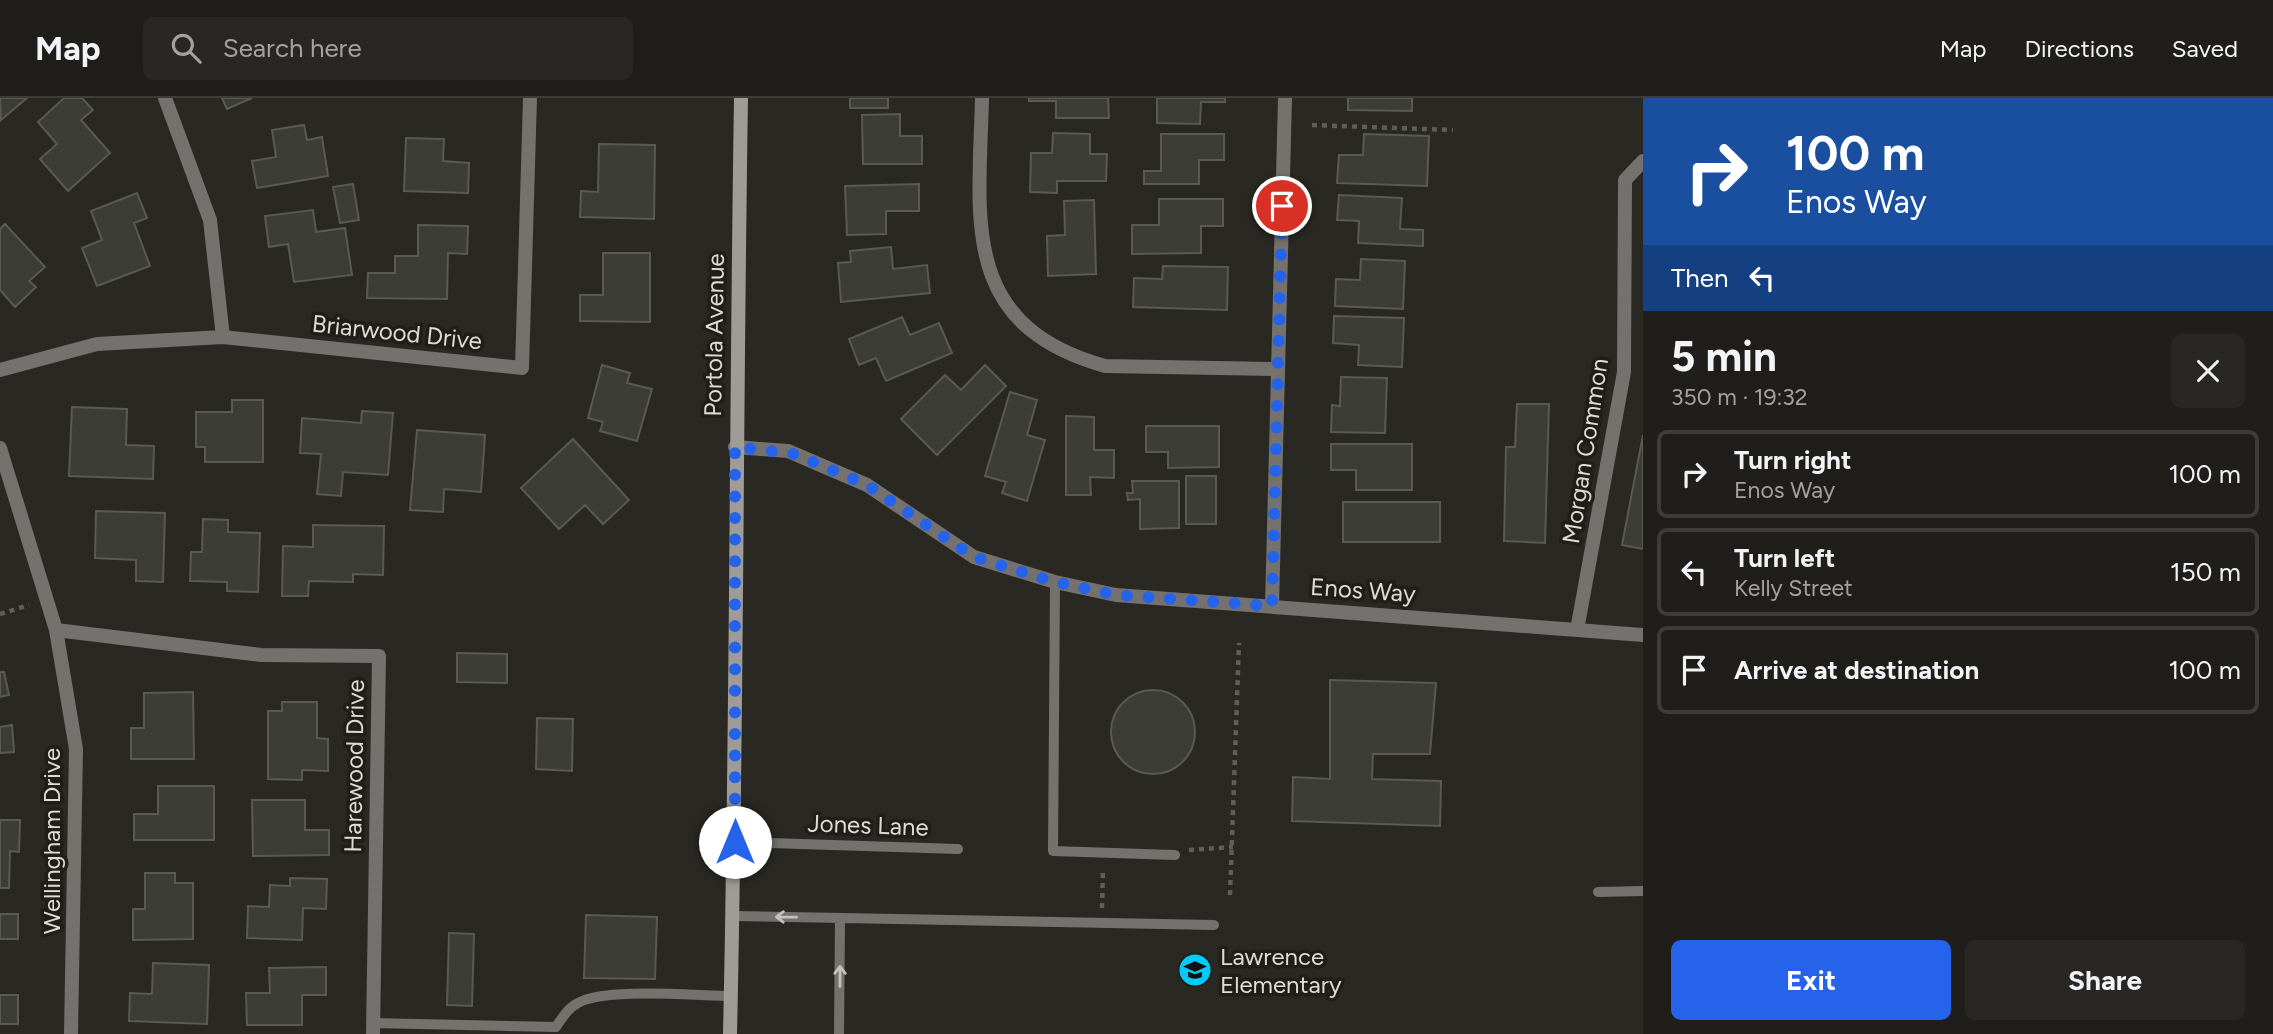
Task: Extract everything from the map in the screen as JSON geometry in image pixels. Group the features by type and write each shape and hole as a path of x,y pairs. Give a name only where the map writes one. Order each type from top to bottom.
{"main road":[{"name":"Portola Avenue","path":"730,1034 735,842 735,447 741,98"}],"street":[{"path":"165,98 210,220 223,337"},
{"name":"Briarwood Drive","path":"0,370 97,344 223,337 522,368 530,98"},
{"path":"982,98 981,243 989,272 998,290 1024,324 1059,349 1105,366 1277,369"},
{"path":"1272,606 1285,98"},
{"name":"Morgan Common","path":"1577,630 1624,372 1625,180 1643,160"},
{"name":"Enos Way","path":"735,447 788,451 867,485 974,557 1055,582 1116,595 1643,635"},
{"name":"Wellingham Drive","path":"0,448 56,630 76,749 71,1034"},
{"name":"Harewood Drive","path":"56,630 261,655 379,656 373,1028"}],"lane":[{"path":"1055,582 1053,851 1175,855"},
{"name":"Jones Lane","path":"735,842 958,849"},
{"path":"1598,892 1643,891"},
{"path":"733,916 1214,925"},
{"path":"839,1034 840,918"},
{"path":"373,1028 556,1027 576,1003 588,998 616,995 730,996"}],"path":[{"path":"1312,125 1453,130"},
{"path":"0,614 47,600"},
{"path":"1230,894 1239,643"},
{"path":"1175,855 1196,847 1233,847"},
{"path":"1102,922 1103,853"}],"building":[{"path":"0,98 27,98 1,120"},
{"path":"64,98 82,98 93,110 81,120 110,153 68,191 40,159 57,144 38,122"},
{"path":"222,98 252,98 227,109"},
{"path":"850,98 888,98 888,108 850,108"},
{"path":"1029,98 1108,98 1109,118 1056,118 1056,101 1029,101"},
{"path":"1157,98 1225,98 1225,102 1201,102 1200,124 1157,123"},
{"path":"1348,98 1412,98 1412,111 1348,110"},
{"path":"900,114 900,136 922,136 922,164 863,164 862,115"},
{"path":"304,125 307,140 322,137 328,176 257,188 252,161 276,157 272,130"},
{"path":"1053,133 1090,134 1090,154 1107,154 1106,181 1057,181 1057,193 1030,192 1031,153 1052,153"},
{"path":"1161,134 1224,134 1224,160 1199,160 1199,184 1144,184 1144,171 1161,171"},
{"path":"1364,134 1429,136 1427,186 1337,183 1339,155 1363,155"},
{"path":"406,138 444,139 443,161 469,163 468,193 404,191"},
{"path":"599,144 655,145 654,219 580,217 581,191 598,192"},
{"path":"353,184 359,220 340,223 333,187"},
{"path":"919,184 919,211 886,211 886,234 847,235 845,186"},
{"path":"137,193 147,218 134,223 150,266 97,286 82,248 102,240 91,211"},
{"path":"1339,195 1402,198 1400,229 1423,230 1423,246 1358,243 1359,221 1337,220"},
{"path":"1159,199 1223,199 1223,226 1201,226 1201,253 1132,254 1132,225 1159,225"},
{"path":"1094,200 1096,274 1048,276 1047,236 1065,235 1064,201"},
{"path":"313,210 316,232 345,228 352,275 294,282 288,244 269,247 265,216"},
{"path":"5,224 45,267 29,281 36,287 15,307 0,290 0,229"},
{"path":"418,225 468,226 467,254 448,253 447,299 367,298 368,273 395,273 395,256 418,256"},
{"path":"891,247 893,269 927,265 930,293 841,302 838,263 851,262 850,251"},
{"path":"603,253 650,253 650,322 580,321 580,295 603,295"},
{"path":"1361,259 1405,261 1403,309 1335,306 1336,279 1360,280"},
{"path":"1163,266 1228,267 1227,310 1133,307 1134,278 1162,279"},
{"path":"1334,316 1404,318 1402,367 1358,365 1359,345 1333,343"},
{"path":"902,317 910,335 939,323 952,353 886,381 876,358 859,365 849,339"},
{"path":"602,365 630,373 627,383 652,389 637,441 600,431 603,422 588,418"},
{"path":"985,365 1006,386 937,455 901,419 945,375 961,390"},
{"path":"1341,377 1387,378 1385,433 1331,432 1332,405 1340,406"},
{"path":"1010,392 1037,400 1027,435 1045,440 1027,501 1002,493 1006,482 985,476"},
{"path":"232,400 263,400 263,462 205,462 205,447 196,447 196,412 232,412"},
{"path":"1517,404 1549,404 1545,543 1504,541 1506,447 1515,447"},
{"path":"72,407 127,409 126,445 154,446 153,479 69,476"},
{"path":"362,411 393,413 388,475 343,472 341,496 317,494 321,454 300,453 302,418 361,423"},
{"path":"1066,416 1094,417 1094,450 1114,450 1114,478 1090,477 1091,495 1066,495"},
{"path":"1146,426 1219,426 1219,467 1168,468 1168,452 1146,452"},
{"path":"417,430 485,435 481,492 444,489 443,512 410,510"},
{"path":"1643,435 1643,549 1622,545"},
{"path":"573,439 629,500 603,524 585,505 559,529 521,488"},
{"path":"1331,444 1412,444 1412,490 1356,490 1356,470 1331,470"},
{"path":"1186,476 1216,476 1216,524 1186,524"},
{"path":"1132,481 1179,481 1179,528 1140,529 1140,499 1128,500 1127,493 1133,493"},
{"path":"1343,502 1440,502 1440,542 1343,542"},
{"path":"96,511 165,513 163,582 136,581 136,560 95,558"},
{"path":"203,519 228,520 228,532 260,533 258,592 227,591 227,582 190,581 191,552 202,552"},
{"path":"313,525 384,526 383,575 353,574 353,582 309,581 308,596 282,596 283,546 313,547"},
{"path":"457,653 507,654 507,683 457,682"},
{"path":"0,672 4,672 9,695 0,697"},
{"path":"1330,680 1436,683 1430,754 1373,754 1372,779 1441,781 1440,826 1292,821 1293,777 1330,779"},
{"path":"1153,690 1169,693 1183,702 1192,716 1195,732 1192,748 1183,762 1169,771 1153,774 1137,771 1123,762 1114,748 1111,732 1114,716 1123,702 1137,693"},
{"path":"193,692 194,759 131,759 131,728 144,728 144,693"},
{"path":"282,702 317,702 317,738 328,739 328,771 302,770 302,780 268,779 268,711 282,711"},
{"path":"537,718 573,719 572,771 536,769"},
{"path":"12,725 14,752 0,753 0,727"},
{"path":"158,786 214,786 214,840 134,840 134,814 158,814"},
{"path":"252,800 305,800 305,830 329,830 329,855 253,856"},
{"path":"0,820 20,820 19,852 10,851 9,888 0,888"},
{"path":"145,873 175,873 175,883 193,883 193,939 133,940 133,909 145,909"},
{"path":"290,878 327,879 326,909 303,908 302,940 247,938 248,906 269,907 270,885 290,886"},
{"path":"0,914 18,914 18,939 0,939"},
{"path":"586,915 657,917 655,979 584,978"},
{"path":"449,933 474,934 472,1006 447,1005"},
{"path":"153,963 209,965 207,1024 129,1021 130,993 152,994"},
{"path":"326,967 326,995 302,995 302,1025 247,1025 246,993 270,993 269,968"},
{"path":"0,995 18,995 18,1024 0,1024"}],"place":[{"name":"Lawrence Elementary","path":"1195,970"}],"route":[{"path":"735,842 735,447 788,451 867,485 974,557 1055,582 1116,595 1272,606 1282,206"}]}
